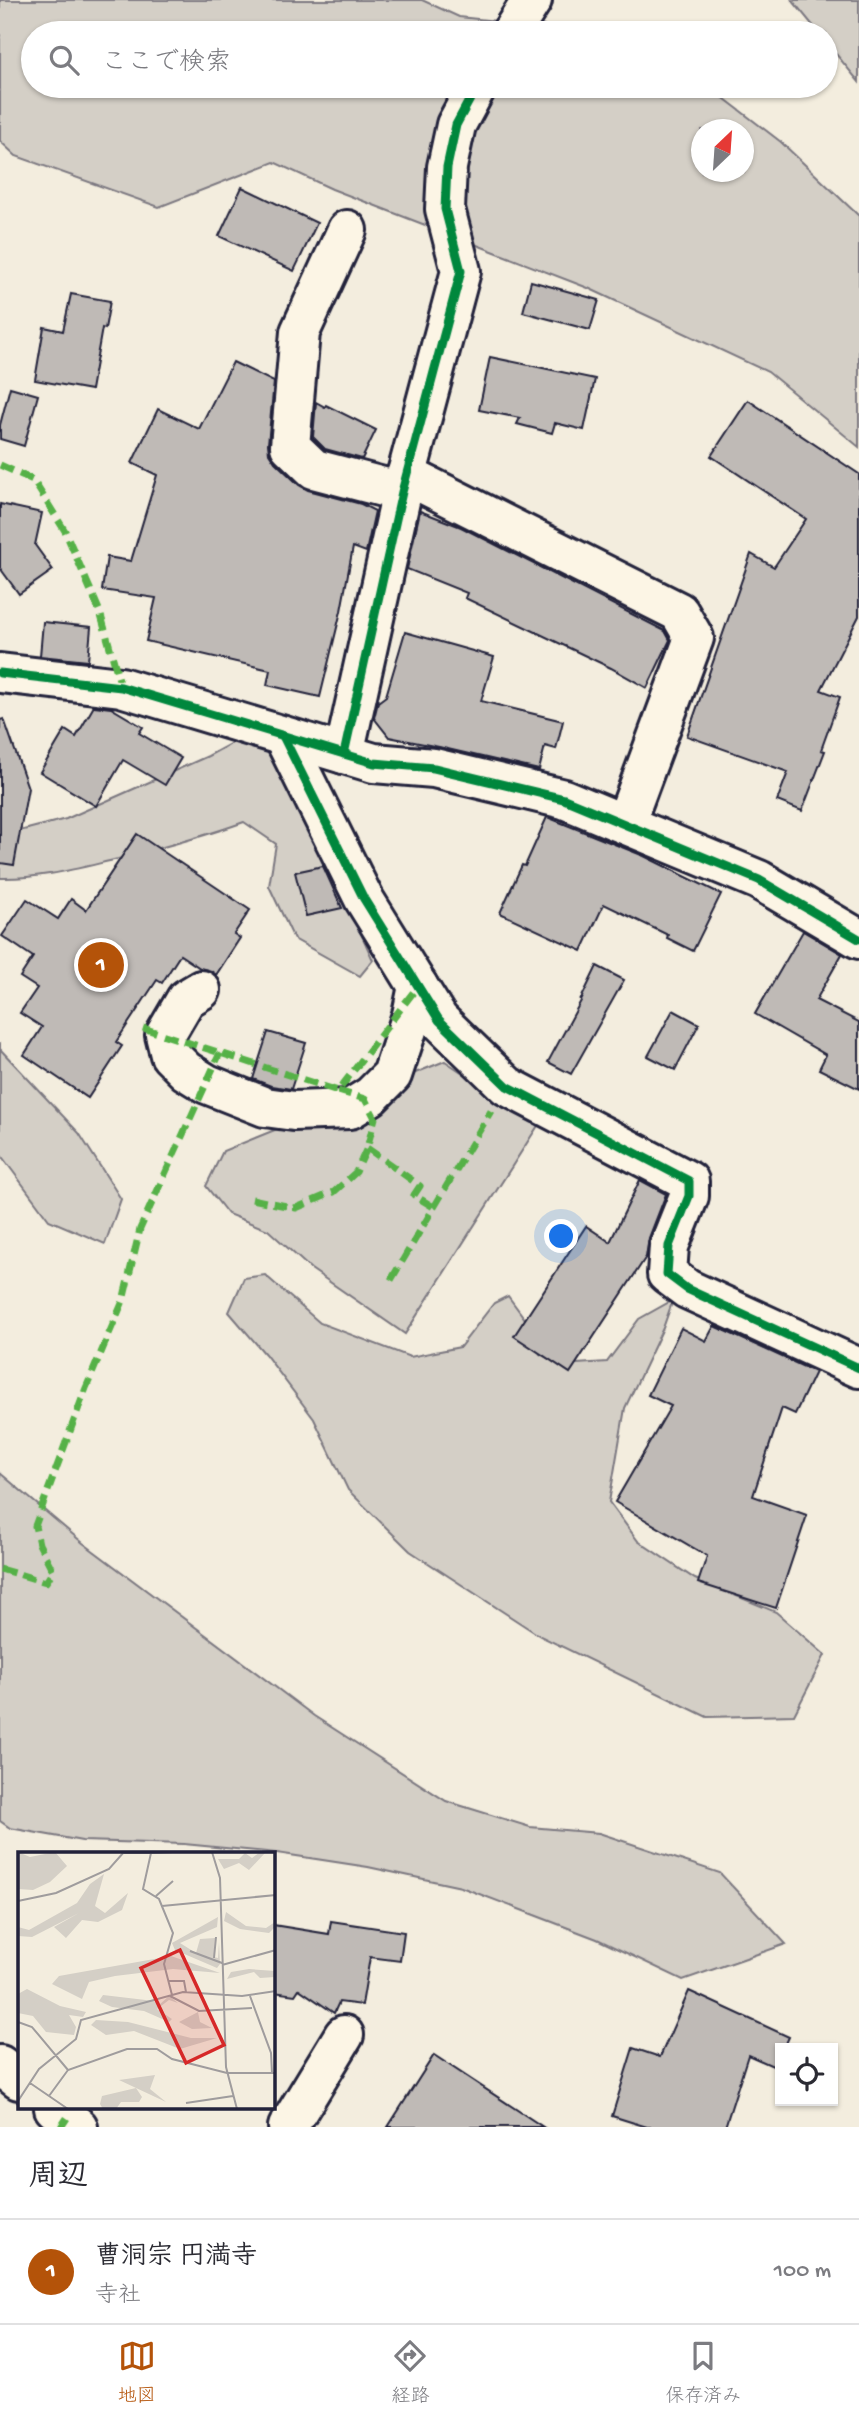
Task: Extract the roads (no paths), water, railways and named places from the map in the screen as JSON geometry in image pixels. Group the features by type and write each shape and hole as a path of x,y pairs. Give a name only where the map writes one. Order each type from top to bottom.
{"street":[{"path":"519,21 532,0"},
{"path":"344,754 404,484 461,271 445,209 447,167 456,125 471,98"},
{"path":"347,230 300,332 290,446 314,469 404,484 679,612 694,638 625,824"},
{"path":"0,673 121,687 374,763 434,768 564,799 759,880 859,939"},
{"path":"283,736 364,899 439,1020 507,1086 689,1181 689,1196 669,1246 667,1274 687,1289 859,1368"},
{"path":"201,990 186,999 164,1035 170,1055 186,1071 207,1084 265,1107 294,1111 350,1109 371,1096 392,1075 412,1015 418,986"},
{"path":"288,2127 344,2035"},
{"path":"0,2065 18,2079"},
{"path":"57,2110 78,2127"}],"place":[{"name":"曹洞宗 円満寺","path":"101,965"}]}
